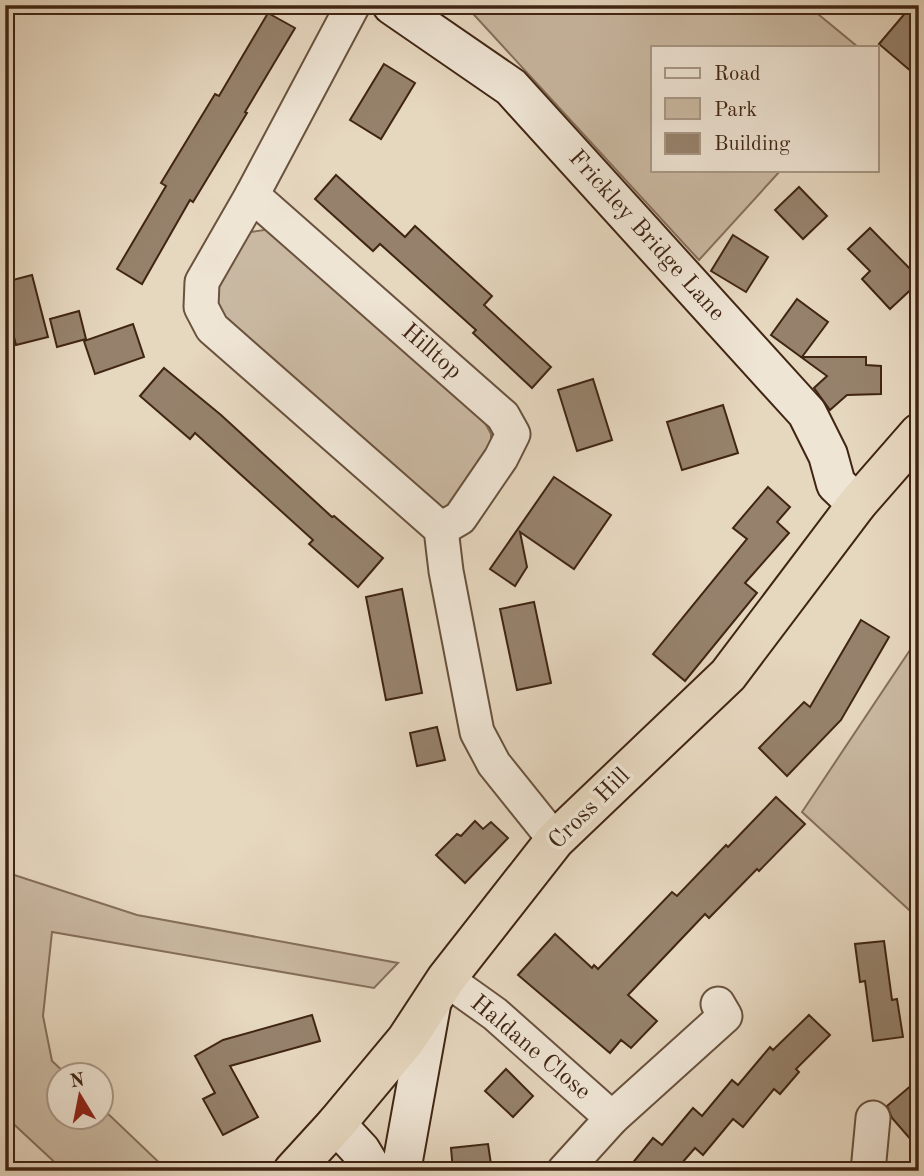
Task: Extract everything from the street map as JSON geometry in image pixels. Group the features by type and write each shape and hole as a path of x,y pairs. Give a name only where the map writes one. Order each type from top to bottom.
{"highway":[{"name":"Cross Hill","path":"293,1171 406,1041 438,992 555,840 728,675 857,504 919,432"}],"street":[{"path":"353,5 252,195 202,282 201,307 212,328 441,529 446,571 477,732 494,764 555,840"},
{"name":"Frickley Bridge Lane","path":"392,5 511,87 807,413 828,455 836,484 857,504"},
{"name":"Hilltop","path":"252,195 503,416 513,434 500,458 460,518 441,529"},
{"path":"401,1171 438,992"},
{"name":"Haldane Close","path":"438,992 495,1014 612,1118"},
{"name":"Haldane Close","path":"564,1171 612,1118 725,1016 718,1004"},
{"path":"868,1171 873,1118"},
{"path":"336,1124 361,1151 373,1171"}],"green space":[{"path":"465,5 807,5 857,46 651,46 651,172 779,172 699,260"},
{"path":"271,229 481,415 491,434 491,450 455,503 442,508 230,328 213,295 243,233"},
{"path":"912,647 919,663 919,919 802,812"},
{"path":"5,872 137,915 398,963 374,988 52,932 43,1016 52,1060 46,1060 46,1130 116,1130 116,1121 167,1170 64,1171 5,1116"}],"building":[{"path":"912,5 919,5 919,78 879,44"},
{"path":"268,13 295,28 245,112 247,113 193,202 190,200 142,284 117,269 166,186 161,183 215,94 219,96"},
{"path":"384,64 415,83 381,139 350,120"},
{"path":"336,175 405,237 415,226 492,296 484,305 551,367 532,388 473,333 476,330 380,244 373,251 315,199"},
{"path":"799,187 827,216 803,239 775,210"},
{"path":"870,228 919,278 919,282 890,309 862,279 870,271 848,249"},
{"path":"733,235 768,257 746,292 711,271"},
{"path":"32,275 48,337 16,345 5,302 5,282"},
{"path":"797,299 828,322 802,357 866,357 866,365 881,366 881,394 847,395 830,410 814,388 827,376 771,335"},
{"path":"79,311 86,339 57,347 50,319"},
{"path":"133,324 144,357 95,374 84,341"},
{"path":"164,368 221,415 332,517 383,558 358,587 309,544 313,540 195,433 190,439 140,396"},
{"path":"593,379 612,440 577,451 558,390"},
{"path":"723,405 738,453 682,470 667,422"},
{"path":"554,477 611,515 574,569 520,532 527,567 515,586 490,569"},
{"path":"768,487 790,507 777,522 789,533 745,583 757,593 685,681 653,654 747,539 733,528"},
{"path":"402,589 422,693 386,700 366,597"},
{"path":"534,602 551,683 517,690 500,609"},
{"path":"861,620 889,637 841,720 787,776 759,748 804,702 810,707"},
{"path":"437,727 445,760 417,766 410,733"},
{"path":"776,797 805,824 709,918 705,914 628,995 657,1021 631,1048 621,1040 610,1053 518,975 555,934 592,968 594,965 598,969 672,892 677,896"},
{"path":"475,821 483,829 491,822 508,838 465,883 436,855 457,834 461,836"},
{"path":"884,941 892,1000 897,999 903,1037 873,1041 865,981 860,982 855,944"},
{"path":"312,1015 320,1041 230,1066 258,1117 223,1135 203,1099 215,1093 195,1056 223,1040"},
{"path":"809,1015 830,1035 796,1069 799,1072 780,1094 774,1089 743,1127 733,1119 703,1155 695,1148 675,1171 626,1171 653,1138 662,1145 693,1108 702,1116 732,1080 738,1085 770,1047 773,1050"},
{"path":"506,1069 533,1096 513,1117 485,1091"},
{"path":"919,1079 919,1149 892,1118 887,1106"},
{"path":"488,1144 492,1171 453,1171 451,1148"}]}
